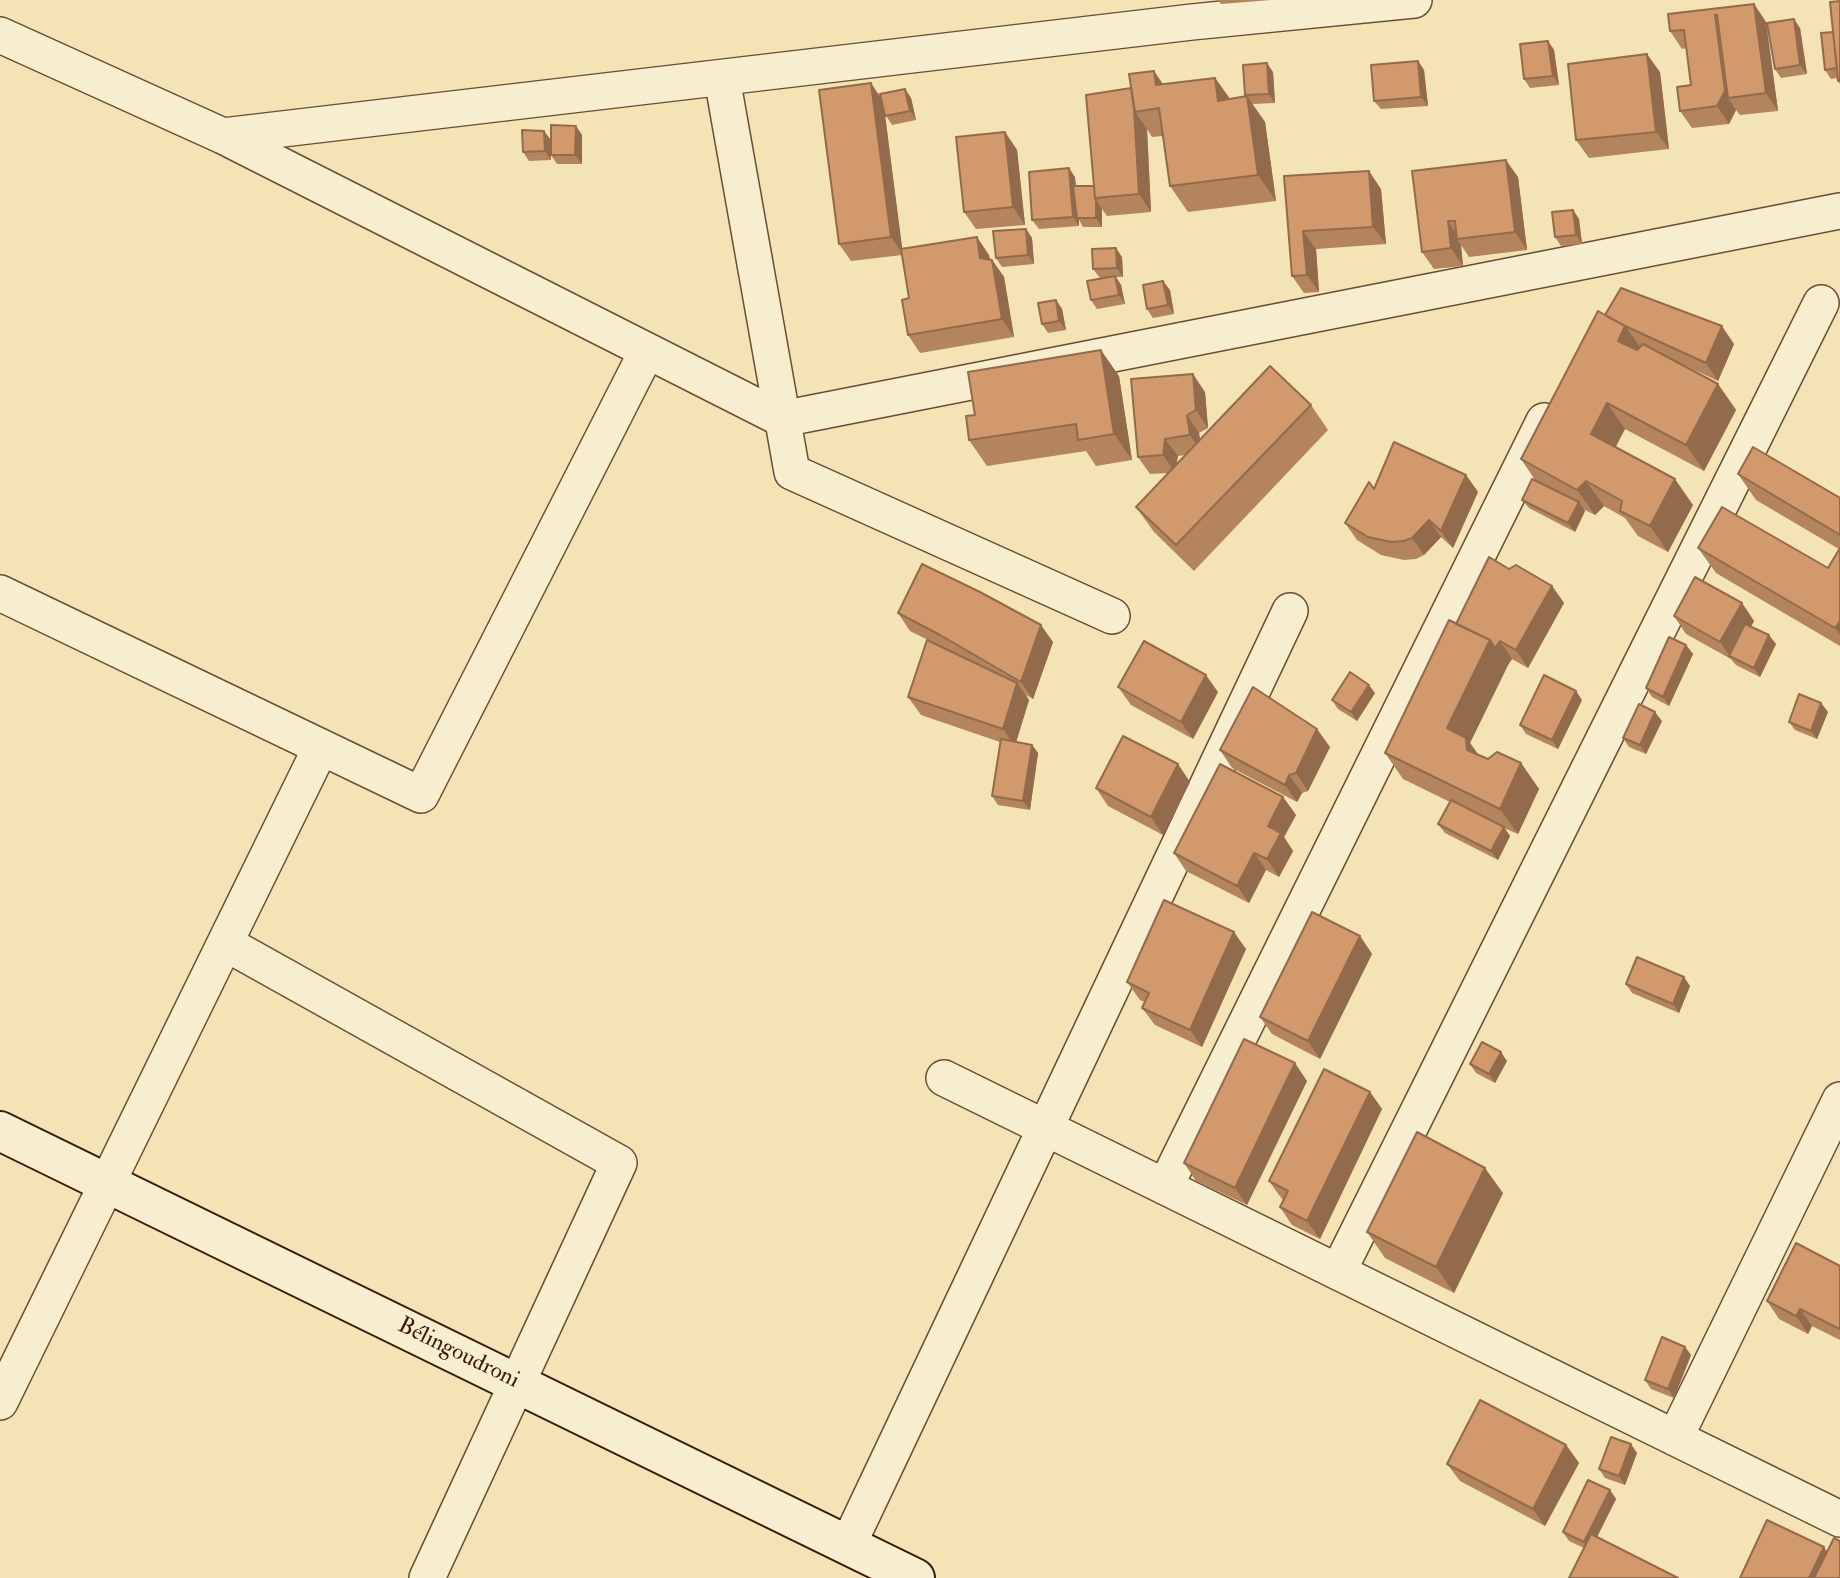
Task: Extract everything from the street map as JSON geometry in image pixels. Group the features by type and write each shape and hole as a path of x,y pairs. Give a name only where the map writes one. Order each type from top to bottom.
{"street":[{"path":"1160,0 1188,11"},
{"path":"223,136 722,78 1188,11 1414,0"},
{"path":"0,35 223,136 782,419 1840,211"},
{"path":"722,78 792,472 1112,616"},
{"path":"1338,1272 1821,303"},
{"path":"0,593 421,795 647,351"},
{"path":"1165,1186 1555,399"},
{"path":"848,1545 1290,611"},
{"path":"0,1402 321,747"},
{"path":"225,943 619,1163 427,1578"},
{"path":"944,1078 1840,1519"},
{"path":"1675,1437 1840,1100"},
{"name":"Bélingoudroni","path":"0,1131 915,1578"}],"building":[{"path":"1840,1 1840,81 1838,81 1830,2"},
{"path":"1754,4 1766,93 1728,98 1715,15 1725,91 1717,106 1680,111 1677,87 1691,85 1684,30 1670,31 1668,14"},
{"path":"1794,19 1800,65 1775,69 1767,23"},
{"path":"1833,32 1837,68 1825,70 1821,33"},
{"path":"1548,41 1553,76 1524,79 1520,44"},
{"path":"1647,54 1656,132 1576,140 1568,64"},
{"path":"1418,61 1421,97 1374,101 1371,65"},
{"path":"1267,63 1269,94 1245,95 1243,65"},
{"path":"1154,71 1156,85 1215,78 1218,101 1247,96 1258,175 1170,186 1159,108 1135,112 1129,74"},
{"path":"871,83 891,237 839,244 819,90"},
{"path":"1131,88 1139,194 1095,198 1086,95"},
{"path":"905,89 910,111 885,116 880,94"},
{"path":"551,125 576,126 575,155 551,155"},
{"path":"522,130 544,131 545,151 523,152"},
{"path":"1005,132 1013,207 964,212 956,137"},
{"path":"1506,160 1515,232 1457,239 1455,221 1448,221 1451,248 1422,252 1412,171"},
{"path":"1069,168 1073,217 1032,220 1029,172"},
{"path":"1369,171 1373,227 1303,231 1307,275 1292,276 1284,176"},
{"path":"1073,186 1094,186 1096,218 1077,218"},
{"path":"1573,210 1576,235 1555,237 1552,212"},
{"path":"1026,229 1028,255 996,258 993,231"},
{"path":"977,237 980,258 992,260 1002,319 908,335 902,300 909,298 901,249"},
{"path":"1116,248 1117,268 1093,269 1092,249"},
{"path":"1115,276 1119,295 1091,300 1087,281"},
{"path":"1163,281 1168,305 1147,309 1143,285"},
{"path":"1621,288 1722,326 1706,363 1605,315"},
{"path":"1056,300 1059,321 1042,324 1038,303"},
{"path":"1598,311 1625,326 1618,341 1637,350 1643,344 1718,384 1686,445 1607,403 1591,434 1675,479 1650,526 1620,511 1622,501 1586,481 1577,490 1521,459"},
{"path":"1101,350 1114,434 1078,440 1076,424 969,440 966,416 975,415 968,372"},
{"path":"1270,366 1311,405 1176,545 1136,507"},
{"path":"1193,374 1196,410 1187,415 1190,435 1165,439 1163,455 1138,457 1131,379"},
{"path":"1394,442 1466,475 1441,531 1429,520 1412,538 1391,542 1368,537 1345,523 1369,482 1374,489"},
{"path":"1753,447 1840,498 1840,535 1738,474"},
{"path":"1532,479 1579,502 1568,523 1522,500"},
{"path":"1722,507 1828,568 1840,548 1840,621 1835,628 1698,548"},
{"path":"1489,557 1509,569 1516,565 1552,586 1516,650 1500,641 1495,648 1490,640 1456,624"},
{"path":"922,564 1041,625 1021,682 898,613"},
{"path":"1695,577 1742,603 1720,642 1674,616"},
{"path":"1449,620 1490,640 1447,728 1466,738 1467,750 1488,759 1497,752 1521,763 1500,809 1385,753"},
{"path":"1745,624 1769,635 1754,668 1729,656"},
{"path":"1669,637 1686,645 1663,697 1646,688"},
{"path":"927,640 1017,683 1003,729 908,697"},
{"path":"1144,641 1206,675 1181,722 1118,687"},
{"path":"1350,672 1369,685 1351,712 1332,700"},
{"path":"1544,675 1576,691 1552,740 1520,725"},
{"path":"1253,687 1317,729 1296,773 1289,775 1285,785 1220,750"},
{"path":"1799,694 1821,703 1811,731 1789,722"},
{"path":"1639,704 1655,712 1640,745 1623,738"},
{"path":"1123,736 1178,764 1151,817 1096,788"},
{"path":"1001,739 1032,745 1023,801 992,796"},
{"path":"1220,764 1283,797 1268,826 1281,833 1267,859 1254,853 1237,886 1174,853"},
{"path":"1451,800 1504,827 1491,851 1438,824"},
{"path":"1164,900 1234,932 1190,1030 1142,1008 1149,993 1127,982"},
{"path":"1312,912 1360,936 1308,1041 1260,1017"},
{"path":"1637,957 1684,977 1673,1004 1626,984"},
{"path":"1244,1039 1295,1063 1235,1188 1184,1163"},
{"path":"1482,1042 1501,1052 1489,1074 1470,1064"},
{"path":"1324,1069 1370,1092 1307,1221 1280,1207 1288,1191 1269,1181"},
{"path":"1417,1132 1485,1168 1436,1267 1367,1232"},
{"path":"1796,1243 1840,1266 1840,1329 1800,1309 1796,1316 1767,1301"},
{"path":"1662,1337 1685,1347 1668,1389 1645,1380"},
{"path":"1480,1400 1566,1445 1533,1509 1447,1464"},
{"path":"1611,1437 1631,1444 1619,1476 1599,1469"},
{"path":"1588,1480 1610,1490 1584,1542 1563,1532"},
{"path":"1767,1520 1824,1547 1809,1578 1740,1578"},
{"path":"1591,1534 1678,1578 1569,1578"},
{"path":"1834,1538 1840,1541 1840,1578 1814,1578"}]}
